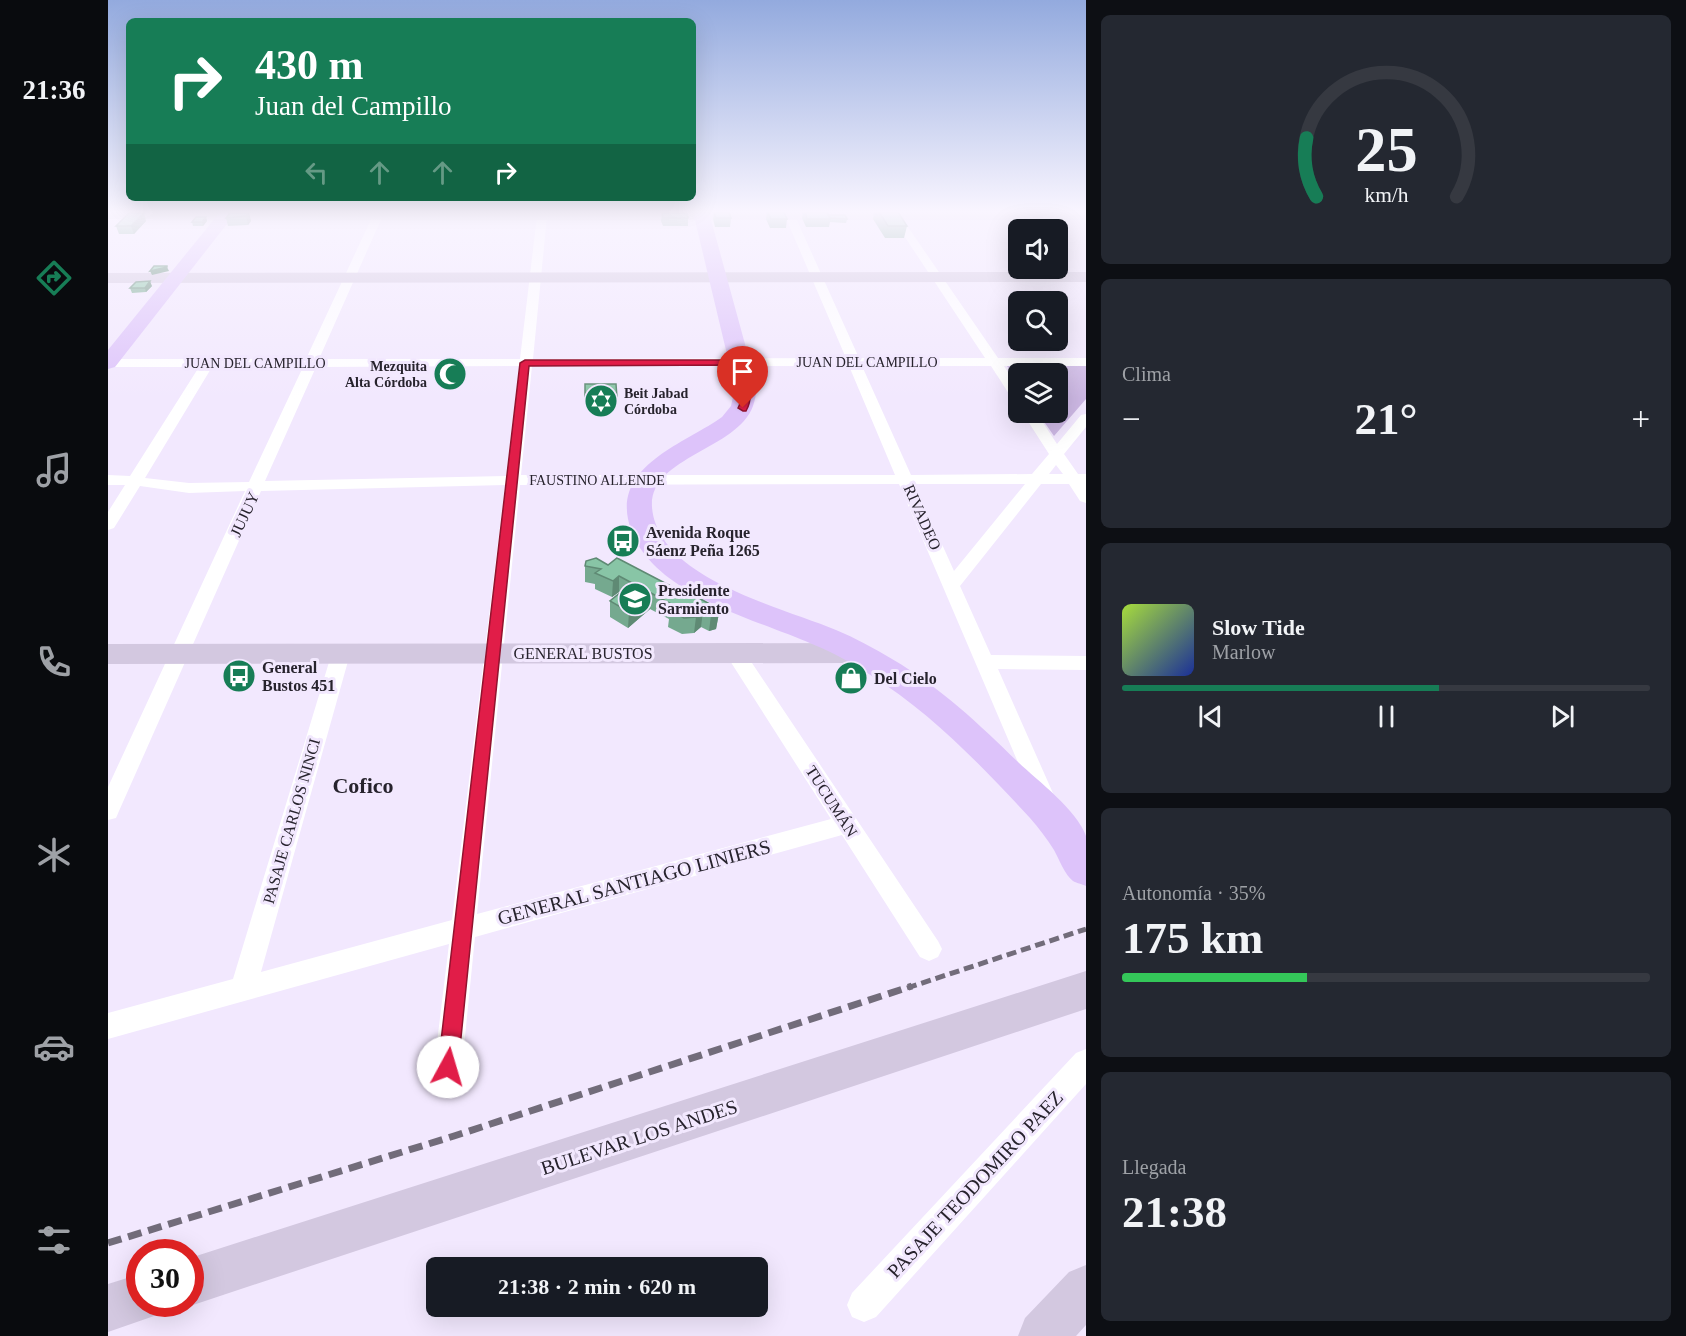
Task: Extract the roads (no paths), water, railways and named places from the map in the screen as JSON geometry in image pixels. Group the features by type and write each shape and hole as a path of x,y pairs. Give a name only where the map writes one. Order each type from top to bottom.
{"main road":[{"path":"108,363 179,274"},
{"path":"715,274 740,362 746,402 738,415 714,434 672,459 647,480 639,500 641,520 646,536 659,555 720,594 857,653 914,688 976,742 1054,819 1086,869"},
{"path":"108,278 1086,277"},
{"name":"GENERAL BUSTOS","path":"735,653 764,641 770,635 774,625 772,616"},
{"name":"GENERAL BUSTOS","path":"108,654 857,653"},
{"name":"BULEVAR LOS ANDES","path":"204,1277 1086,990"},
{"path":"1043,1336 1086,1289"},
{"path":"108,1308 126,1302"}],"street":[{"name":"JUJUY","path":"108,811 352,274"},
{"path":"448,1067 534,274"},
{"name":"RIVADEO","path":"814,274 1054,819"},
{"path":"936,274 1008,382"},
{"name":"JUAN DEL CAMPILLO","path":"108,363 1086,362"},
{"path":"108,525 208,363"},
{"path":"952,584 1086,418"},
{"path":"1036,423 1057,454 1080,479 1086,498"},
{"name":"FAUSTINO ALLENDE","path":"108,480 189,488 512,480 1080,479"},
{"name":"TUCUMÁN","path":"735,653 929,949"},
{"name":"PASAJE CARLOS NINCI","path":"243,988 340,654"},
{"path":"985,662 1086,663"},
{"path":"976,742 1003,745 1012,738 1014,729"},
{"name":"GENERAL SANTIAGO LINIERS","path":"108,1026 463,927 848,824"},
{"name":"PASAJE TEODOMIRO PAEZ","path":"864,1305 1086,1063"}],"railway":[{"path":"907,988 1086,929"},
{"path":"108,1243 454,1136 912,986"}],"place":[{"name":"Mezquita Alta Córdoba","path":"450,374"},
{"name":"Beit Jabad Córdoba","path":"601,401"},
{"name":"Avenida Roque Sáenz Peña 1265","path":"623,541"},
{"name":"Presidente Sarmiento","path":"635,599"},
{"name":"General Bustos 451","path":"239,676"},
{"name":"Del Cielo","path":"851,678"}],"district":[{"name":"Cofico","path":"363,785"}]}
